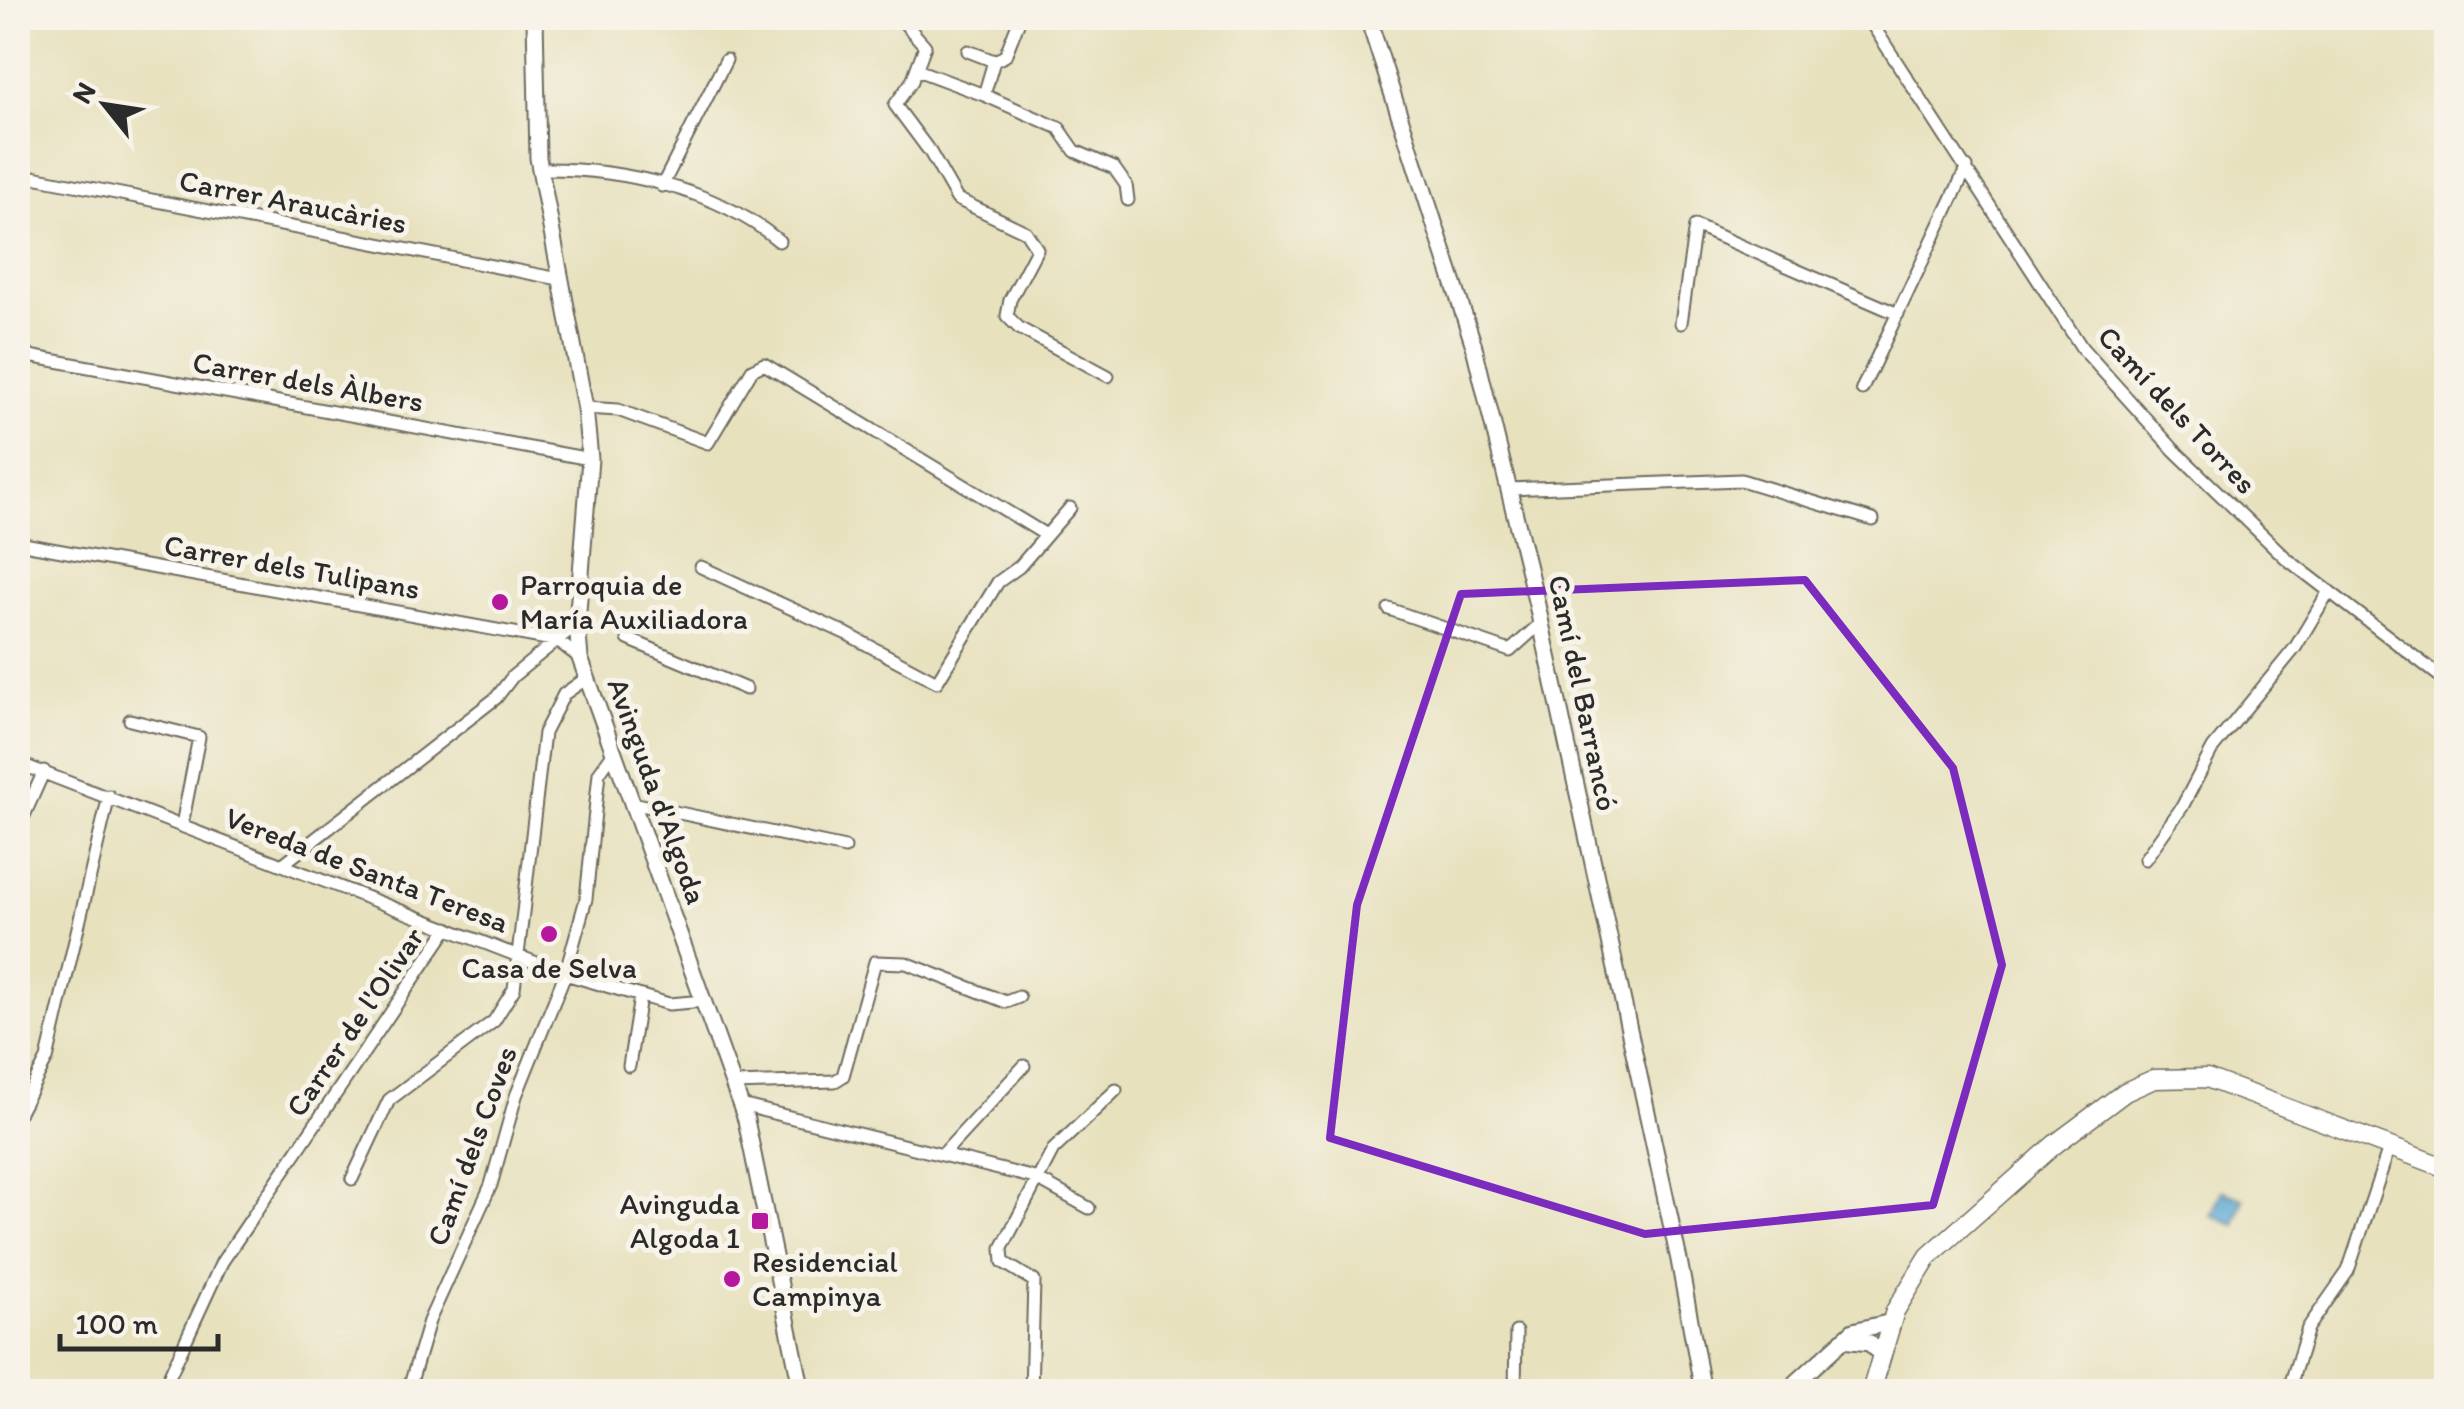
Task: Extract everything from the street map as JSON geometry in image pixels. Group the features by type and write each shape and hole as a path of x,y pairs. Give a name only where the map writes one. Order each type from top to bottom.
{"main road":[{"path":"1878,1388 1881,1336 1929,1256 2054,1145 2125,1092 2154,1079 2207,1078 2446,1168"},
{"path":"1878,1388 1910,1304 1938,1259 1975,1215"},
{"path":"1881,1336 1923,1271 1938,1259"}],"street":[{"name":"Avinguda d'Algoda","path":"535,18 540,169 585,408 590,460 577,624 580,658 741,1105 802,1392"},
{"path":"900,18 925,46 895,105 930,152 957,199 1026,232 1036,241 1037,249 1010,300 1007,316 1019,328 1108,376"},
{"path":"984,95 994,61 1004,56 1020,18"},
{"name":"Camí del Barrancó","path":"1368,18 1472,344 1508,488 1680,1260 1704,1392"},
{"name":"Camí dels Torres","path":"1868,18 2082,348 2174,450 2287,559 2446,681"},
{"path":"968,51 994,61"},
{"path":"662,186 726,60"},
{"path":"916,70 1059,128 1075,151 1114,168 1126,185 1128,200"},
{"path":"1862,390 1967,167"},
{"path":"540,169 565,168 662,186 723,203 779,241"},
{"name":"Carrer Araucàries","path":"18,174 265,218 559,279"},
{"path":"1681,324 1695,226 1898,314"},
{"name":"Carrer dels Àlbers","path":"18,354 590,460"},
{"path":"585,408 618,410 708,443 752,370 764,364 1046,535"},
{"path":"1508,488 1741,480 1873,520"},
{"path":"701,566 847,634 936,682 998,582 1019,567 1070,508"},
{"name":"Carrer dels Tulipans","path":"18,542 558,641 580,658"},
{"path":"2145,859 2182,807 2213,748 2284,663 2329,592"},
{"path":"1389,609 1510,651 1540,624"},
{"path":"283,864 496,698 513,676 577,624"},
{"path":"628,639 746,689"},
{"path":"352,1179 382,1112 400,1088 494,1021 514,989 544,733 564,694 587,678"},
{"path":"130,720 199,736 182,824"},
{"name":"Camí dels Coves","path":"408,1392 430,1321 491,1185 516,1096 565,974 586,899 599,773 614,752"},
{"name":"Vereda de Santa Teresa","path":"18,763 565,974 669,1004 704,1001"},
{"path":"18,829 44,771"},
{"path":"18,1114 47,1059 109,796"},
{"path":"632,803 845,848"},
{"name":"Carrer de l'Olivar","path":"162,1392 222,1262 448,928"},
{"path":"733,1084 835,1081 843,1076 875,962 906,963 1006,1002 1018,997"},
{"path":"629,1066 640,997"},
{"path":"944,1153 1024,1066"},
{"path":"1031,1392 1034,1281 1003,1262 1001,1256 1035,1178 1054,1150 1116,1090"},
{"path":"741,1105 1035,1178 1088,1208"},
{"path":"2288,1392 2308,1328 2348,1270 2390,1148"},
{"path":"1516,1332 1516,1392"},
{"path":"1786,1392 1842,1340 1881,1336"}],"highlighted area":[{"path":"1805,580 1953,768 2002,965 1933,1205 1645,1234 1330,1138 1357,905 1461,594"}],"water":[{"path":"2222,1191 2243,1198 2235,1225 2211,1215"}],"place":[{"name":"Parroquia de María Auxiliadora","path":"500,602"},
{"name":"Casa de Selva","path":"549,934"},
{"name":"Avinguda Algoda 1","path":"760,1221"},
{"name":"Residencial Campinya","path":"732,1279"}]}
